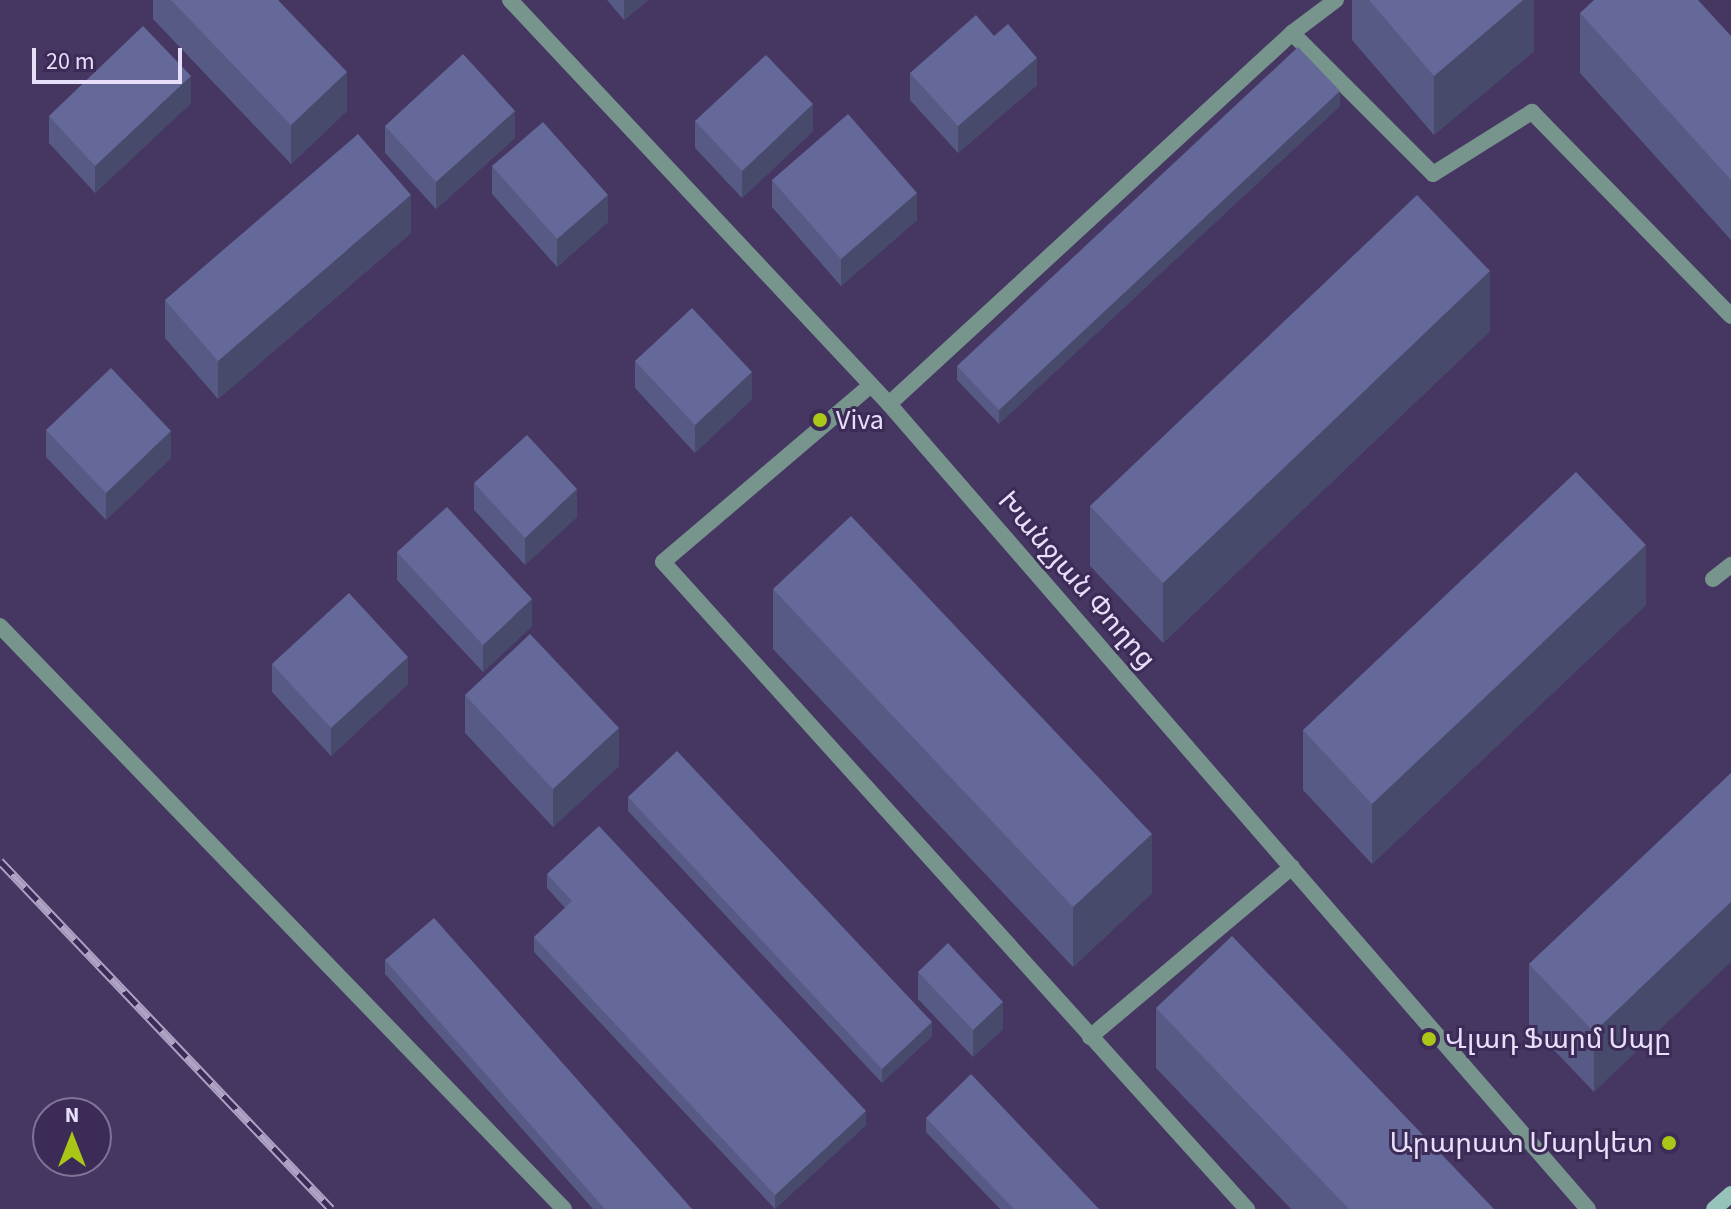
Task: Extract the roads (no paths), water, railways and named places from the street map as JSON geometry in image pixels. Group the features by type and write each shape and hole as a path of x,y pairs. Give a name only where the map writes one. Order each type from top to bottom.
{"main road":[{"path":"1714,1209 1731,1194"}],"street":[{"name":"Խանջյան Փողոց","path":"510,0 889,404 1588,1209"},
{"path":"889,404 1292,33 1336,0"},
{"path":"1292,33 1433,174 1532,112 1731,316"},
{"path":"871,385 663,562 1247,1209"},
{"path":"1713,579 1731,565"},
{"path":"0,626 564,1209"},
{"path":"1090,1037 1292,867"}],"railway":[{"path":"0,861 331,1209"}],"place":[{"name":"Viva","path":"820,420"},
{"name":"Վլադ Ֆարմ Սպը","path":"1429,1039"},
{"name":"Արարատ Մարկետ","path":"1669,1143"}]}
